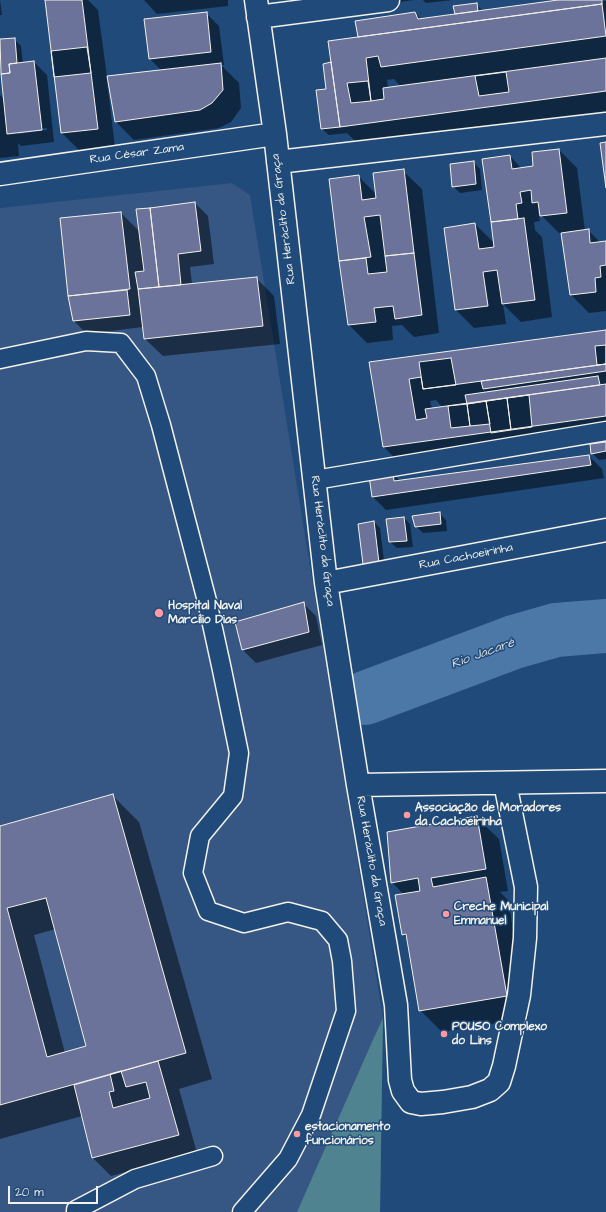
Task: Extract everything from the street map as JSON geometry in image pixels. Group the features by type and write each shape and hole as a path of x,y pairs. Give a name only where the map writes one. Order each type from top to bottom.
{"street":[{"path":"257,9 388,0"},
{"name":"Rua Heráclito da Graça","path":"257,9 278,162 326,583 358,785 396,1005 400,1080 407,1098 411,1102 421,1104 472,1097 490,1090 499,1082 504,1066 519,995 525,938 526,887 505,783"},
{"path":"278,162 606,124"},
{"name":"Rua César Zama","path":"0,174 274,134"},
{"name":"Rua Cachoeirinha","path":"326,583 606,530"},
{"path":"358,785 606,781"}],"lane":[{"path":"0,359 86,341 121,343 146,376 206,601 239,753 233,796 200,836 193,873 208,911 244,923 288,912 322,921 338,940 342,961 346,1011 311,1115 288,1160 242,1212"},
{"path":"314,480 606,431"},
{"path":"76,1212 76,1210 135,1179 213,1156"}],"shaded area":[{"name":"Hospital Naval Marcílio Dias","path":"232,183 250,195 383,1018 380,1212 0,1212 0,208"}],"green space":[{"path":"383,1018 380,1212 297,1212 372,1042"}],"building":[{"path":"45,0 82,0 98,129 61,133"},
{"path":"558,0 602,0 602,4 358,37 355,21 415,12 418,19"},
{"path":"477,3 478,11 455,14 453,6"},
{"path":"602,4 606,36 381,67 378,56 366,58 371,101 384,99 383,88 606,58 606,91 340,127 328,41"},
{"path":"207,12 211,52 149,59 144,19"},
{"path":"15,38 17,63 9,64 10,73 1,74 0,39"},
{"path":"87,47 91,73 54,77 51,51"},
{"path":"34,61 42,130 7,134 1,74 10,73 9,64"},
{"path":"331,62 340,127 321,129 316,90 326,89 323,64"},
{"path":"221,63 223,90 212,103 200,110 115,122 107,76"},
{"path":"506,72 509,92 479,96 475,76"},
{"path":"368,81 371,101 351,103 347,83"},
{"path":"606,142 606,188 600,143"},
{"path":"559,149 567,213 540,216 538,202 532,203 531,190 520,192 522,203 516,204 518,219 491,222 482,159 510,155 512,169 533,166 532,152"},
{"path":"474,161 476,184 452,187 450,164"},
{"path":"404,169 414,253 385,256 380,215 364,217 371,257 339,261 329,179 359,175 362,200 376,198 373,173"},
{"path":"195,202 201,251 178,254 181,285 159,287 150,208"},
{"path":"150,208 159,287 138,289 135,272 144,271 136,209"},
{"path":"121,212 130,289 68,296 60,218"},
{"path":"524,218 535,300 502,304 497,270 483,272 488,306 455,310 444,228 475,223 479,249 494,247 491,222"},
{"path":"589,229 590,243 606,241 606,265 600,266 601,277 595,278 596,292 570,295 561,233"},
{"path":"414,253 422,315 395,319 393,306 374,308 376,322 348,325 339,261 366,258 368,274 387,272 385,256"},
{"path":"257,277 263,326 144,339 138,289"},
{"path":"127,290 130,315 73,321 68,296"},
{"path":"606,330 606,364 423,389 421,377 409,379 416,420 427,418 425,409 606,384 606,416 383,447 369,362"},
{"path":"606,345 606,364 597,365 595,346"},
{"path":"451,358 456,385 423,389 419,362"},
{"path":"606,364 606,371 483,389 481,381"},
{"path":"598,376 600,385 467,404 465,395"},
{"path":"529,395 532,427 511,430 507,398"},
{"path":"507,398 511,430 491,433 486,401"},
{"path":"486,401 490,424 470,426 467,404"},
{"path":"467,404 470,426 451,428 448,406"},
{"path":"606,442 606,451 591,454 590,444"},
{"path":"589,455 591,465 372,497 369,476 393,473 394,481"},
{"path":"440,512 441,524 415,527 412,516"},
{"path":"404,517 407,541 389,542 386,519"},
{"path":"374,521 379,563 363,564 358,524"},
{"path":"304,602 309,632 242,650 235,622"},
{"path":"113,794 186,1053 0,1105 0,826","holes":["46,898 86,1046 47,1057 7,908"]},
{"name":"Creche Municipal Emmanuel","path":"477,816 486,869 431,878 433,887 486,877 507,996 419,1011 406,934 402,935 395,895 420,891 418,878 391,883 387,832"},
{"path":"158,1061 179,1135 92,1158 74,1085"},
{"path":"121,1071 126,1087 146,1082 150,1098 113,1108 109,1092 114,1091 110,1074"}],"waterway":[{"name":"Rio Jacaré","path":"365,698 514,642 556,630 606,626"}],"place":[{"name":"Hospital Naval Marcílio Dias","path":"159,613"},
{"name":"Associação de Moradores da Cachoeirinha","path":"407,815"},
{"name":"Creche Municipal Emmanuel","path":"446,914"},
{"name":"POUSO Complexo do Lins","path":"444,1034"},
{"name":"estacionamento funcionários","path":"297,1134"}]}
